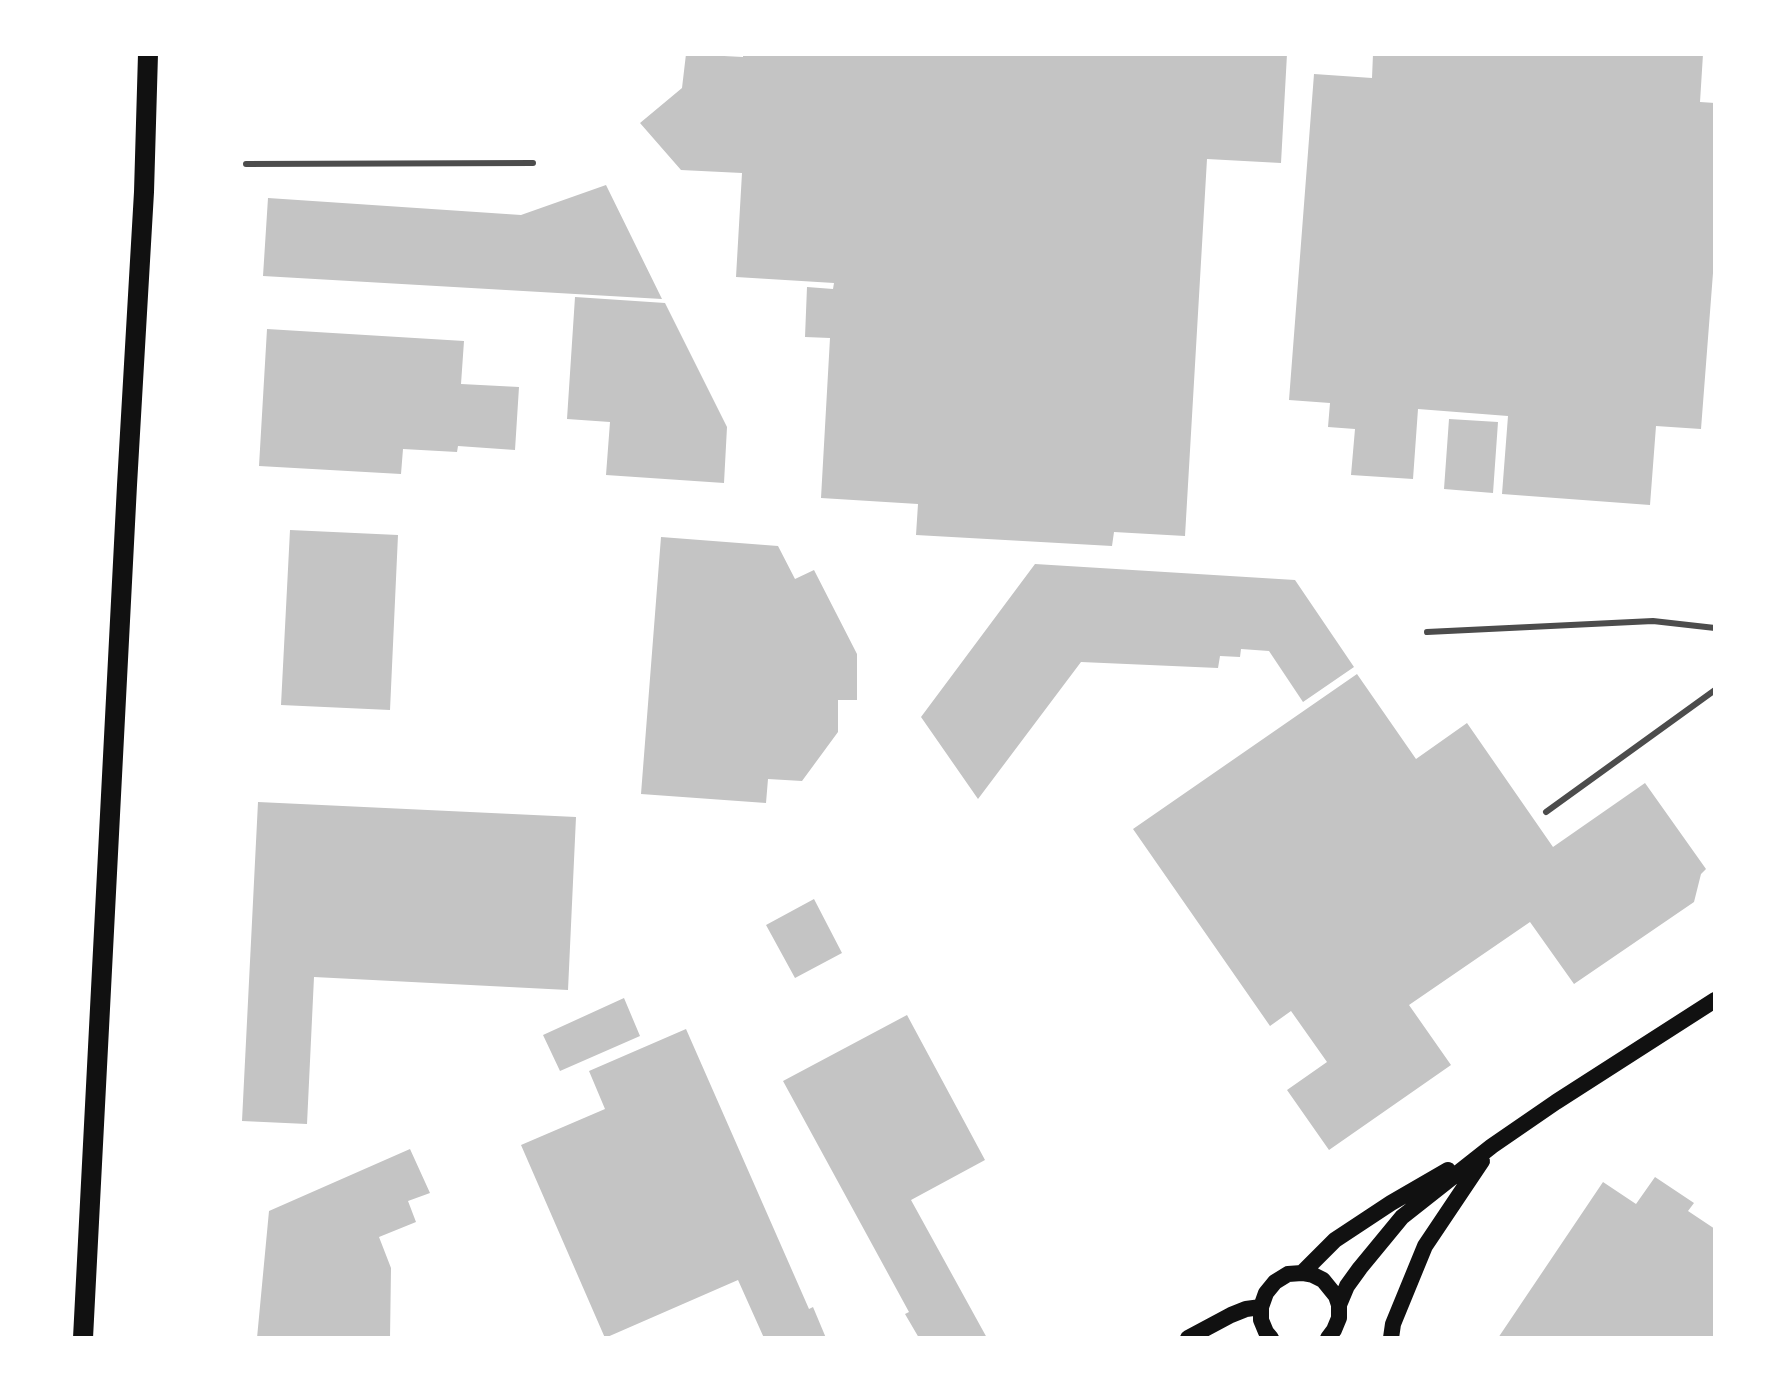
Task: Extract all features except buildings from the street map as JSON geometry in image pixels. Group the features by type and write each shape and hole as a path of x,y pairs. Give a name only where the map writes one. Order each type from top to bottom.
{"main road":[{"path":"83,1338 144,192 148,54"},
{"path":"1339,1305 1347,1286 1402,1217 1492,1146 1715,1000"},
{"path":"1302,1273 1343,1234 1492,1146"},
{"path":"1391,1338 1393,1324 1425,1246 1492,1146"},
{"path":"1271,1338 1261,1320 1266,1293 1275,1282 1288,1274 1302,1273 1323,1280 1336,1296 1339,1318 1332,1335"},
{"path":"1188,1338 1231,1315 1261,1307"}],"lane":[{"path":"246,164 533,163"},
{"path":"1427,632 1653,621 1715,628"},
{"path":"1546,812 1715,690"}]}
